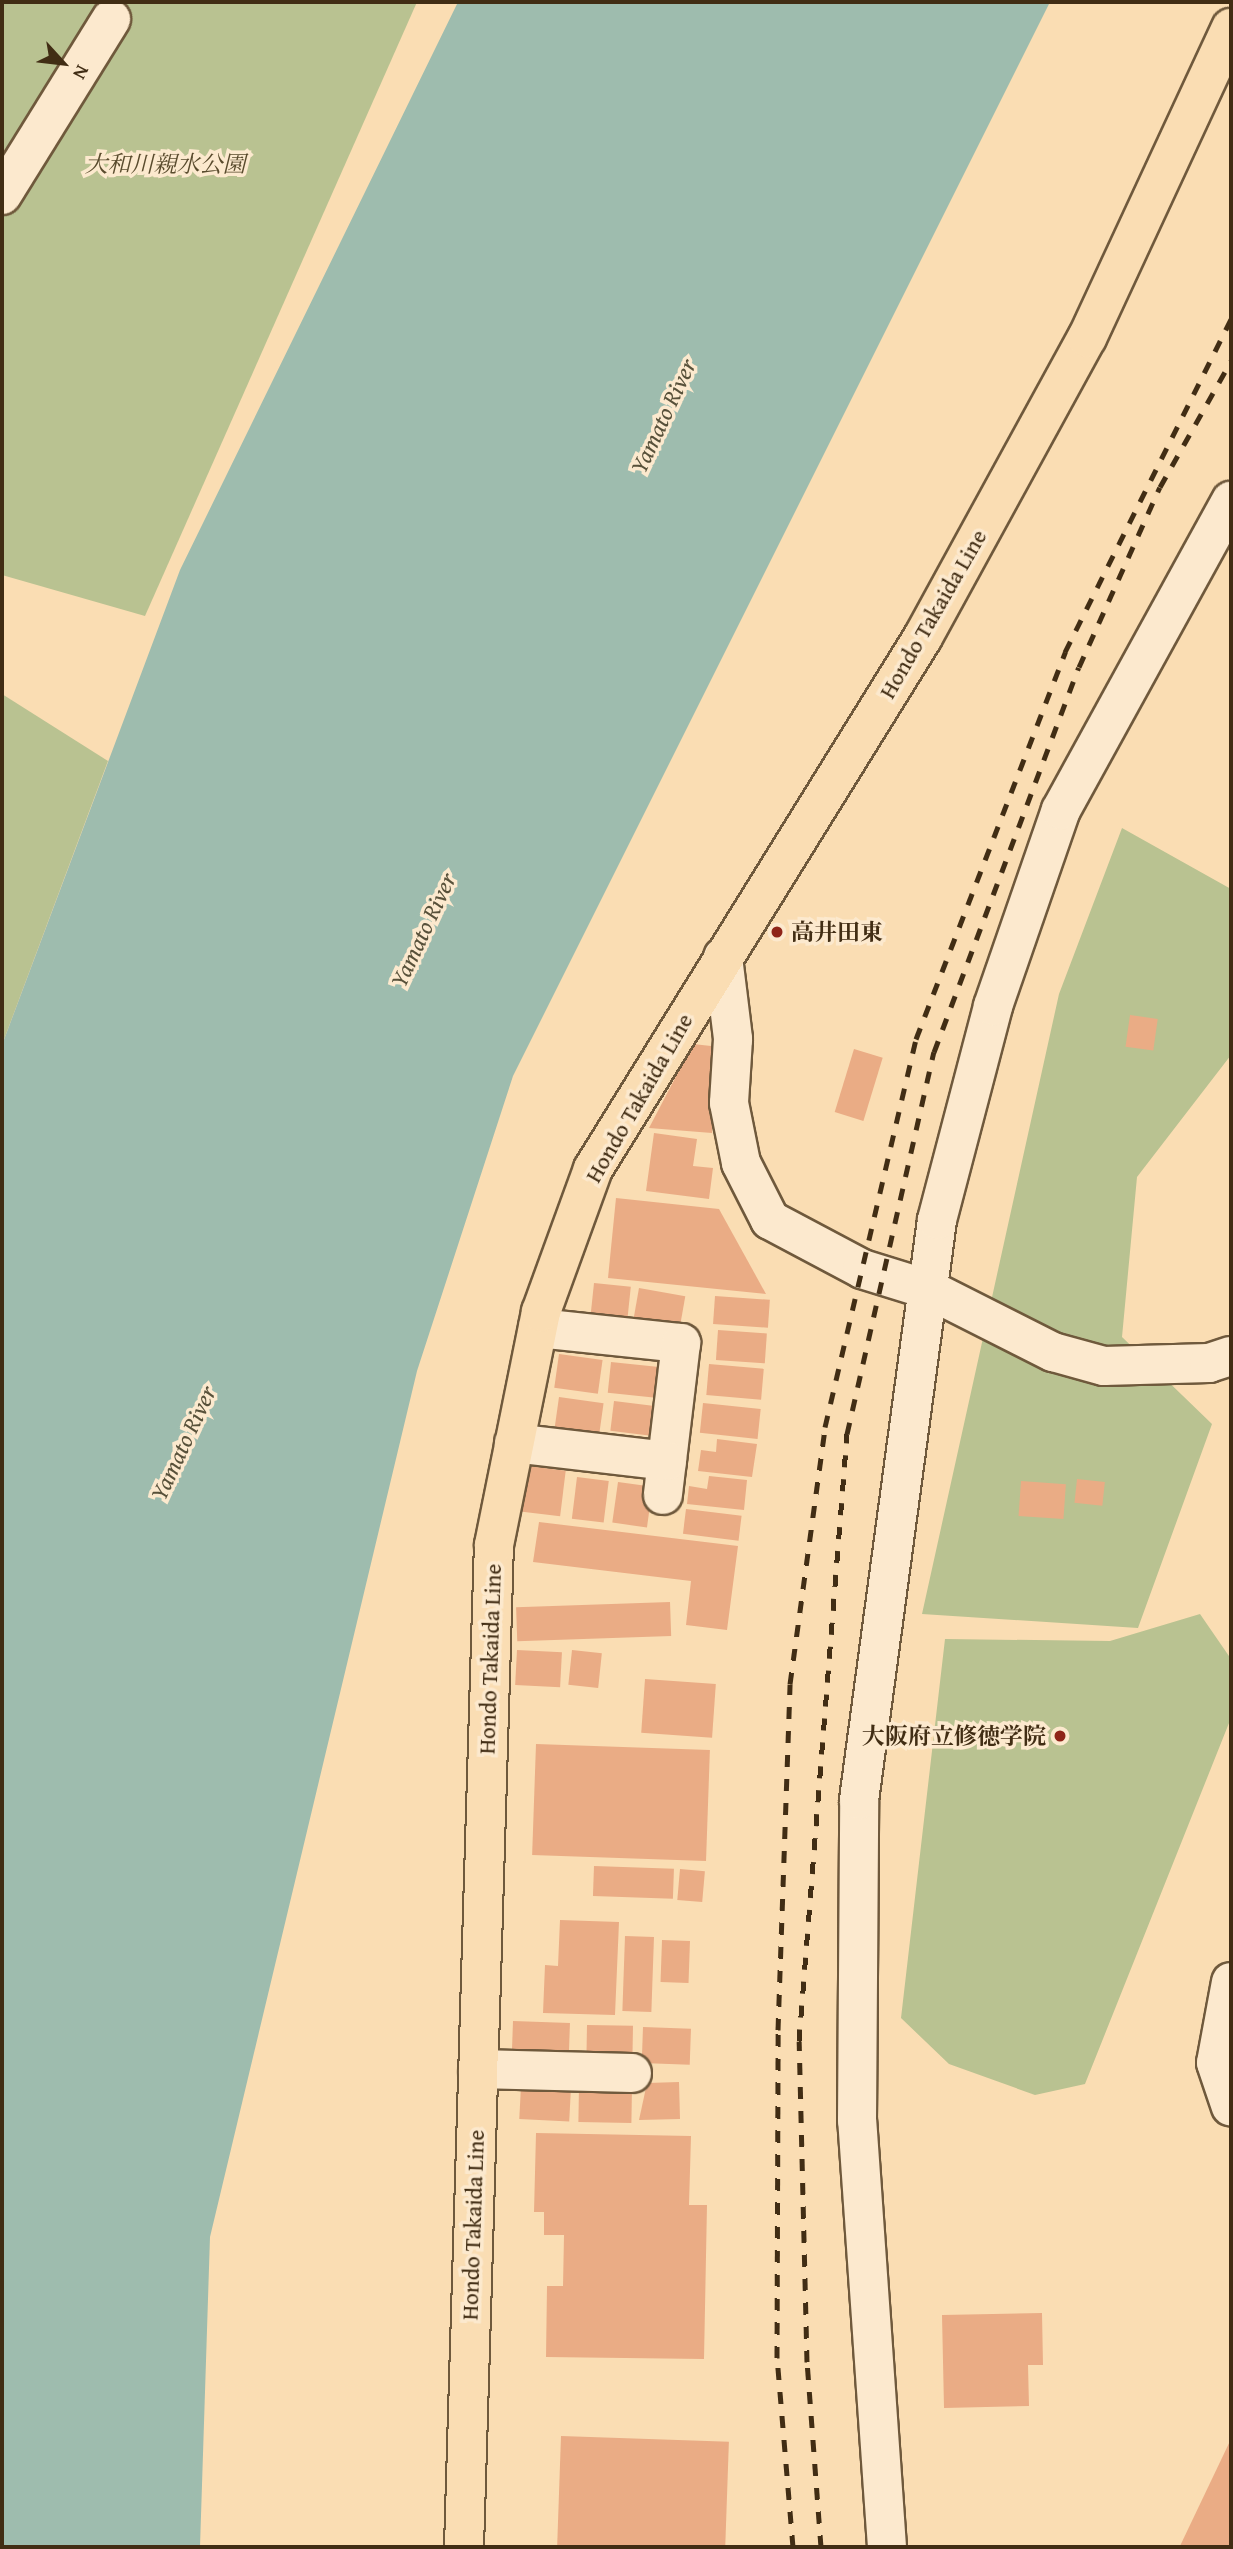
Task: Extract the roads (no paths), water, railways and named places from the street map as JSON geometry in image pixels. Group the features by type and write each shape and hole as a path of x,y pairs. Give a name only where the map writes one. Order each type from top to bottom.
{"main road":[{"name":"Hondo Takaida Line","path":"464,2547 494,1545 538,1328 593,1169 923,637 1087,338 1231,28"}],"street":[{"path":"2,195 111,19"},
{"path":"887,2547 857,2121 859,1800 930,1290 937,1220 993,1006 1052,834 1231,501"},
{"path":"723,957 733,1039 729,1103 741,1163 770,1220 862,1269 930,1290 1053,1352 1104,1366 1209,1363 1231,1356"},
{"path":"514,1443 665,1478 681,1343 538,1328"},
{"path":"1231,1982 1216,2063 1231,2107"},
{"path":"478,2068 632,2073"}],"water":[{"name":"Yamato River","path":"458,2 1050,2 513,1076 417,1371 210,2237 200,2547 2,2547 2,1045 180,570"}],"railway":[{"path":"793,2547 777,2358 778,2030 790,1684 825,1427 916,1039 1065,652 1231,319"},
{"path":"821,2547 807,2362 799,2041 847,1434 934,1052 1079,667 1160,487 1231,361"}],"place":[{"name":"高井田東","path":"777,932"},
{"name":"大阪府立修徳学院","path":"1060,1736"}],"park label":[{"name":"大和川親水公園","path":"165,164"}]}
